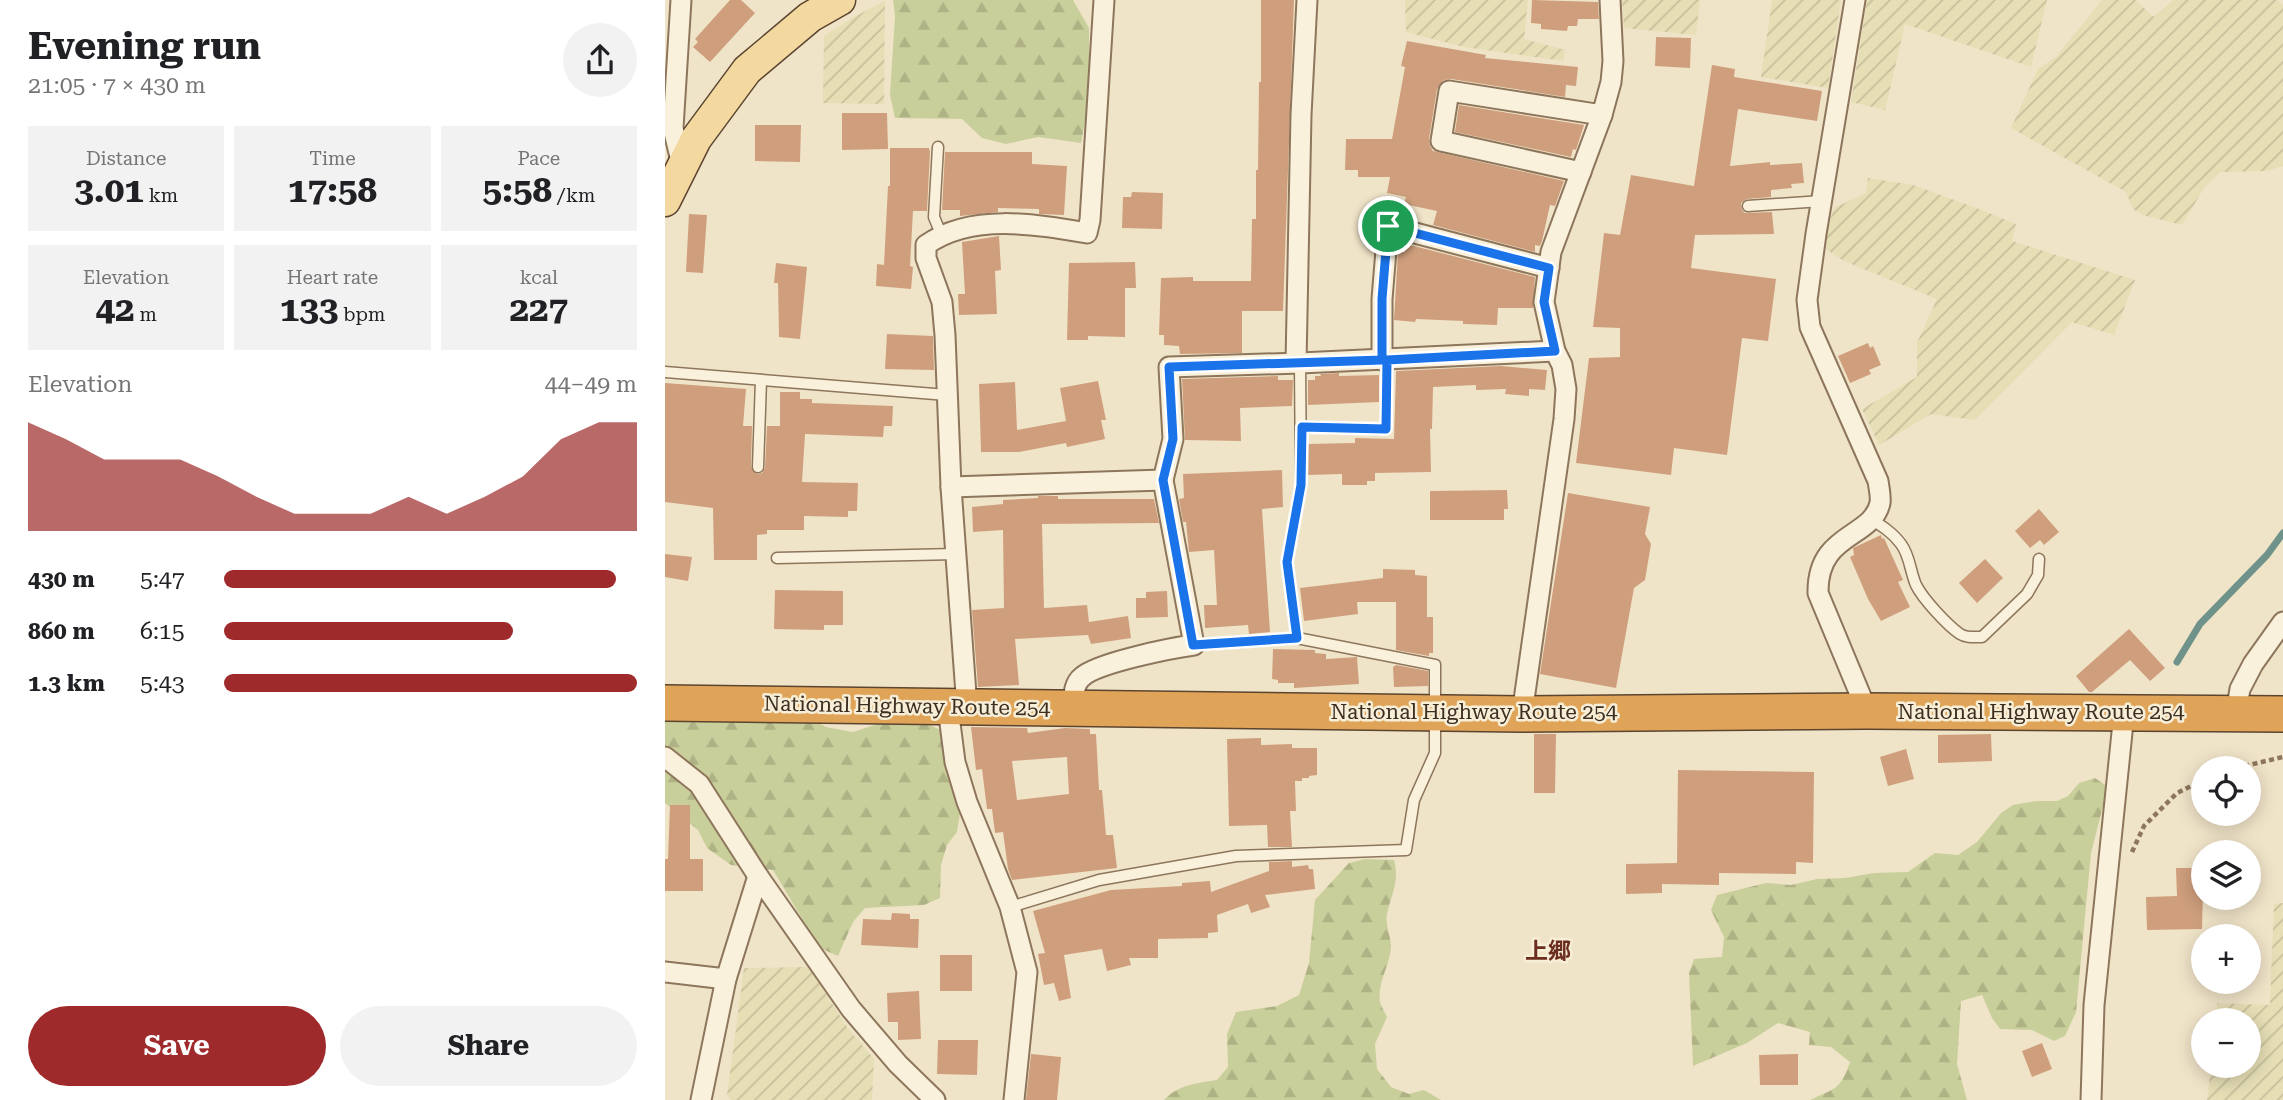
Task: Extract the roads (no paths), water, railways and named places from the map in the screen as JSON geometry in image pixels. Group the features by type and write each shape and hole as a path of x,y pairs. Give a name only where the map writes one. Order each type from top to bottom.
{"highway":[{"name":"National Highway Route 254","path":"665,703 1522,714 1867,711 2283,714"}],"main road":[{"path":"665,201 696,139 747,70 810,18 840,0"}],"street":[{"path":"681,0 673,128 682,165"},
{"path":"1014,1100 1027,972 1010,907 967,802 955,762 956,554 942,302 926,258 926,245 941,234 956,229 1007,223 1043,225 1087,233 1104,0"},
{"path":"1298,363 1301,115 1307,0"},
{"path":"1522,714 1566,389 1544,302 1552,252 1602,115 1611,82 1611,0"},
{"path":"1855,0 1807,300 1809,327 1878,481 1880,502 1871,519 1833,548 1818,574 1818,593 1867,711"},
{"path":"1581,172 1441,141 1449,91 1602,115"},
{"path":"1385,360 1382,299 1388,226 1549,268"},
{"path":"1073,708 1075,687 1082,676 1107,665 1193,645 1163,480 1173,439 1169,367 1555,351"},
{"path":"951,487 1163,480"},
{"path":"2236,713 2240,689 2253,664 2283,622"},
{"path":"2091,1100 2094,1005 2124,713"},
{"path":"665,757 699,784 758,876 851,1009 898,1064 935,1100"},
{"path":"701,1100 726,979 758,876"},
{"path":"665,972 726,979"}],"lane":[{"path":"938,147 935,217 941,234"},
{"path":"1748,206 1822,201"},
{"path":"1302,427 1386,429 1385,360"},
{"path":"1297,638 1287,562 1301,485 1302,427 1298,363"},
{"path":"665,372 947,395"},
{"path":"758,467 761,380"},
{"path":"1871,519 1894,535 1903,546 1916,585 1932,607 1960,634 1967,637 1982,637 2027,594 2038,575 2039,559"},
{"path":"777,558 956,554"},
{"path":"1010,907 1099,880 1236,856 1406,850 1414,800 1435,753 1435,665 1297,638 1193,645"}],"waterway":[{"path":"2177,662 2200,624 2267,555 2283,533"}],"district":[{"name":"上郷","path":"1548,951"}]}
